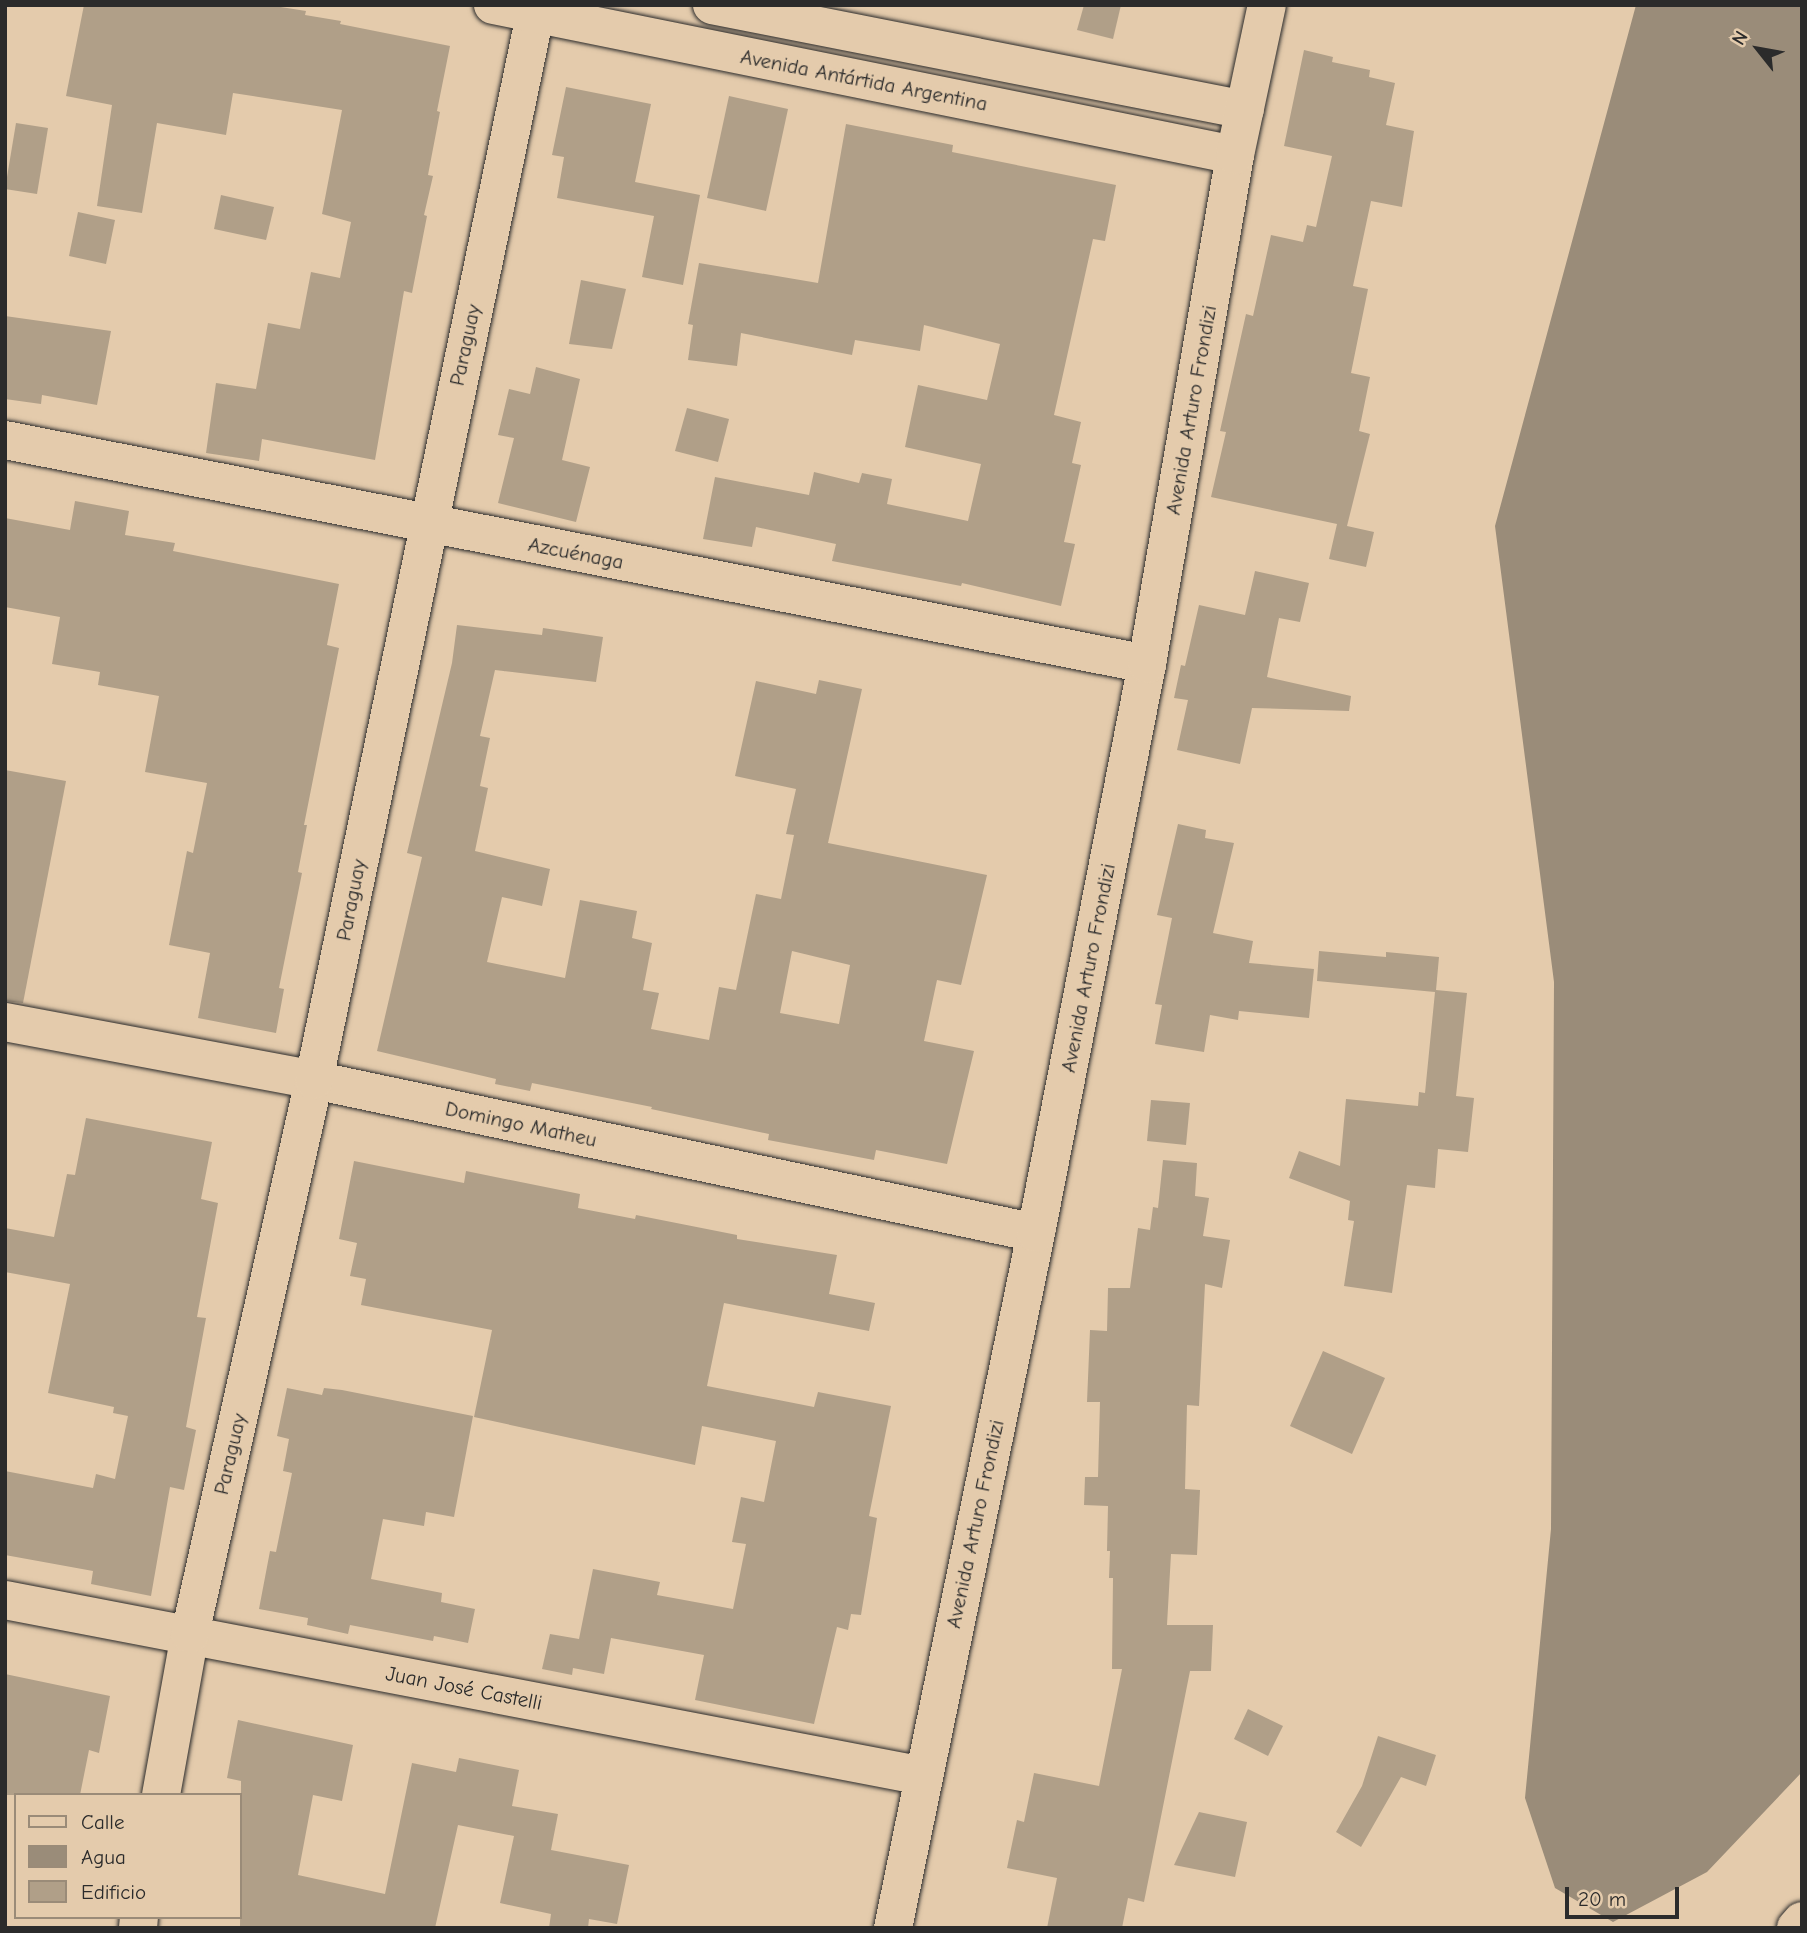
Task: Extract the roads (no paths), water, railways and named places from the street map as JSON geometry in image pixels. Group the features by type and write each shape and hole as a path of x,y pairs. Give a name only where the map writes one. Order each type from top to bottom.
{"street":[{"name":"Avenida Antártida Argentina","path":"494,5 536,9 1235,155"},
{"name":"Avenida Antártida Argentina","path":"712,5 1245,110"},
{"name":"Avenida Arturo Frondizi","path":"893,1928 1036,1233 1147,664 1235,155 1267,5"},
{"name":"Paraguay","path":"162,1793 190,1634 314,1080 427,524 536,9"},
{"name":"Azcuénaga","path":"5,440 1147,664"},
{"name":"Domingo Matheu","path":"5,1023 314,1080 1036,1233"},
{"name":"Juan José Castelli","path":"5,1600 923,1776"},
{"path":"1796,1928 1802,1921"}],"water":[{"path":"1636,5 1802,5 1802,1772 1707,1872 1613,1922 1555,1888 1525,1798 1551,1529 1554,982 1495,526"}]}
